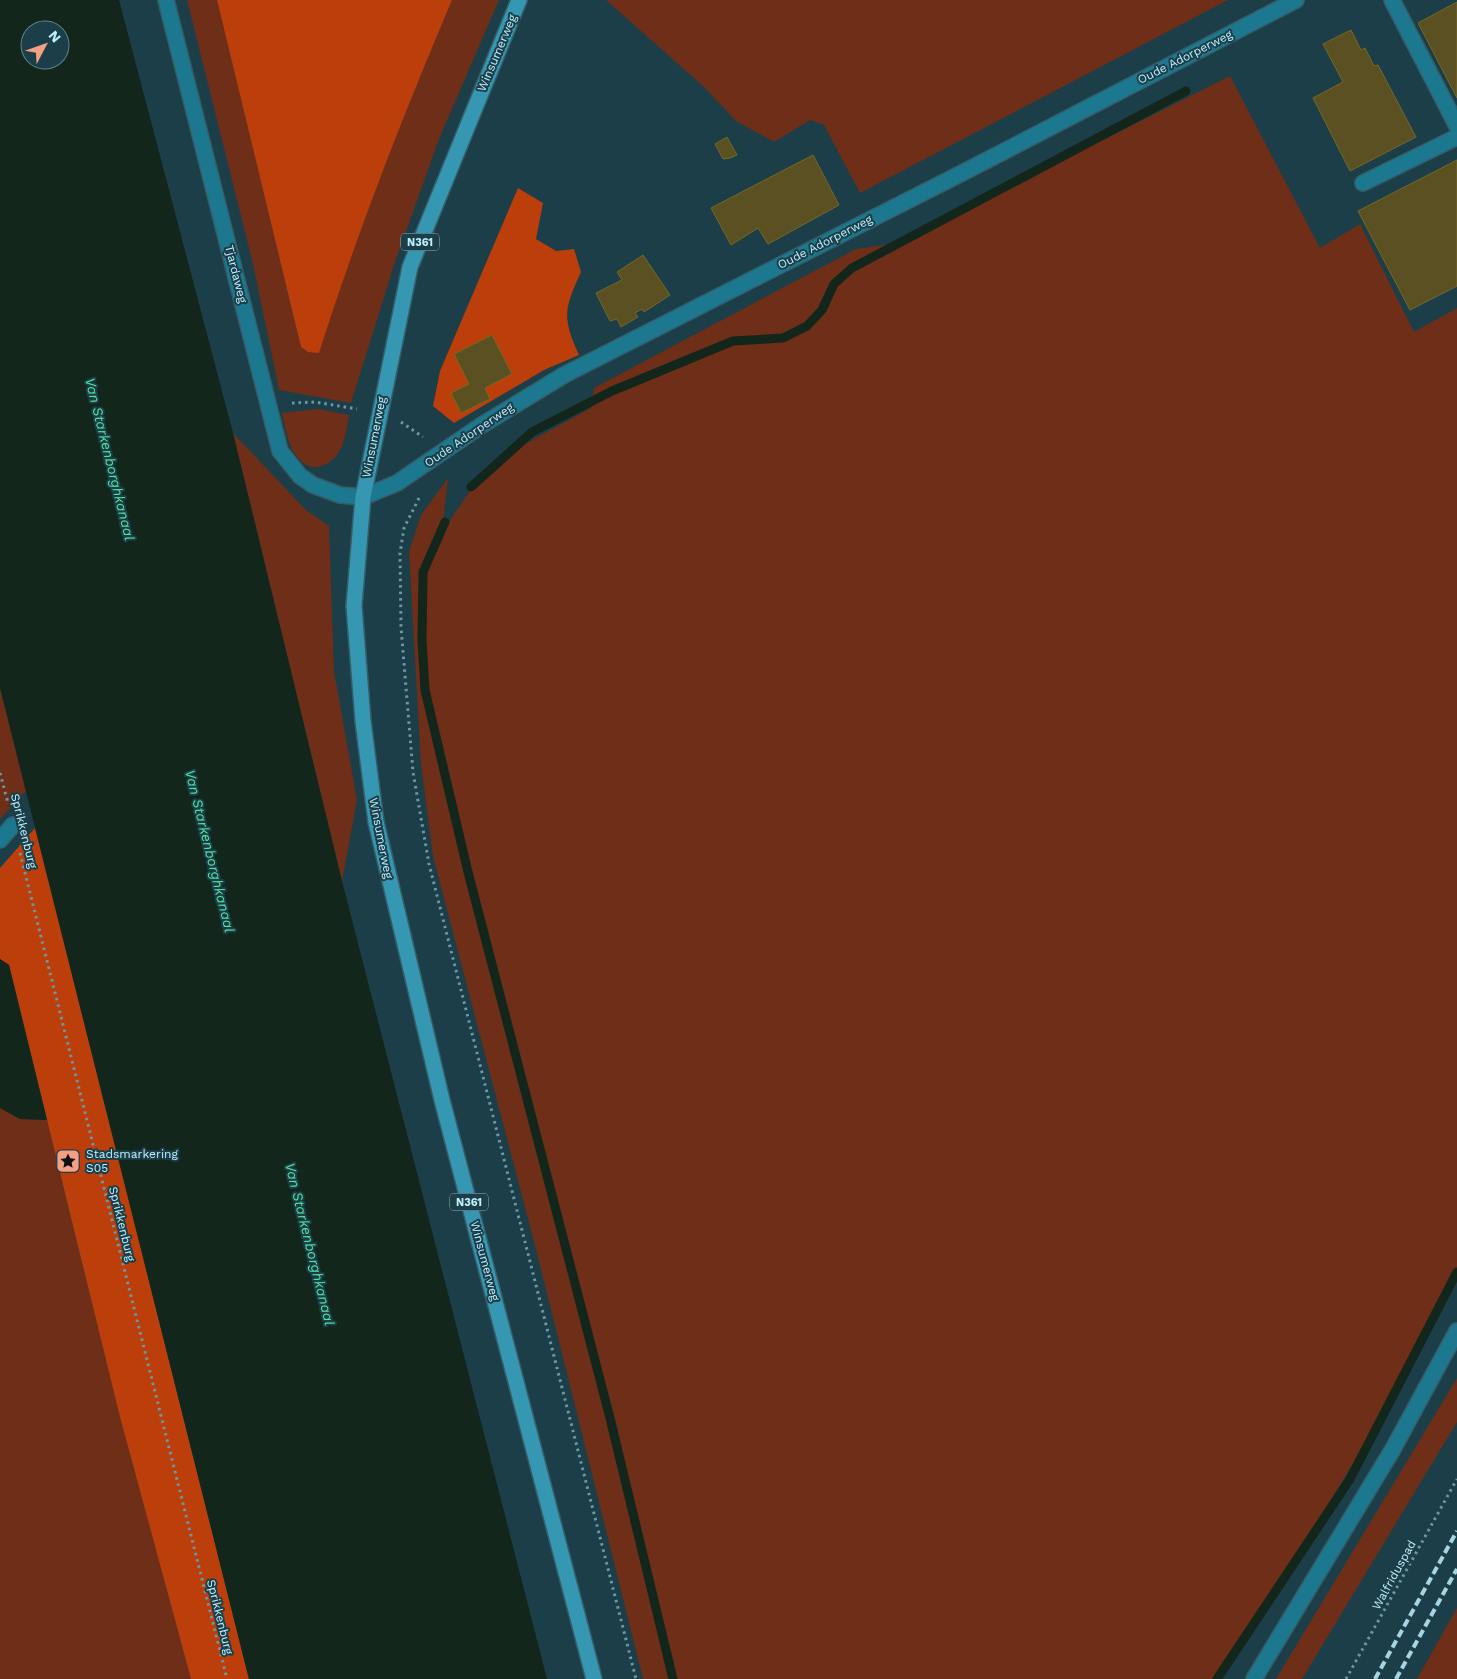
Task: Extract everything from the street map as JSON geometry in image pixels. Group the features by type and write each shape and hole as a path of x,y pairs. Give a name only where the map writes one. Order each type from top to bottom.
{"main road":[{"name":"Winsumerweg","path":"520,0 410,267 363,497 354,606 363,722 376,822 442,1100 594,1679"}],"street":[{"name":"Tjardaweg","path":"166,0 280,451 300,476 313,485 340,495 363,497"},
{"name":"Oude Adorperweg","path":"363,497 397,483 482,425 564,374 964,172 1296,0"},
{"path":"1392,0 1457,126"},
{"path":"1363,183 1457,137"},
{"path":"0,840 13,825"},
{"path":"1254,1679 1392,1449 1457,1331"}],"path":[{"path":"422,494 404,528 400,553 401,618 413,772 429,864 636,1679"},
{"name":"Sprikkenburg","path":"0,773 227,1679"},
{"name":"Walfriduspad","path":"1346,1679 1457,1479"}],"shaded area":[{"path":"187,0 217,0 301,347 308,352 319,352 381,174 452,0 499,0 439,139 394,265 351,403 279,390 253,264"},
{"path":"217,0 452,0 381,175 319,353 308,352 301,347"},
{"path":"606,0 1228,0 860,193 824,125 810,120 774,142 736,121 704,87"},
{"path":"1230,76 1320,248 1360,224 1414,332 1457,308 1457,1281 1403,1381 1222,1679 643,1679 538,1257 433,856 421,764 409,552 421,515 448,478 442,532 480,476 525,444 591,408 594,388 856,249 899,243"},
{"path":"518,188 543,203 536,239 556,251 574,249 581,272 571,295 567,313 570,331 579,355 544,370 454,423 433,406 440,371"},
{"path":"318,409 349,415 344,440 337,454 325,464 313,467 303,463 293,451 282,413"},
{"path":"233,433 306,510 329,526 334,671 357,800 342,881"},
{"path":"0,688 26,791 0,819"},
{"path":"35,828 249,1679 191,1679 120,1417 9,965 0,959 0,868"},
{"path":"0,1108 20,1119 47,1120 120,1417 191,1679 0,1679"},
{"path":"1457,1378 1457,1422 1302,1679 1276,1679"},
{"path":"1457,1608 1457,1679 1417,1679"}],"water":[{"name":"Van Starkenborghkanaal","path":"0,0 119,0 233,433 342,881 547,1679 249,1679 0,688"},
{"path":"0,959 9,965 47,1120 20,1119 0,1108"}],"building":[{"path":"1457,2 1457,98 1418,23"},
{"path":"1351,30 1361,50 1365,48 1374,66 1378,65 1416,137 1350,171 1313,98 1343,82 1323,44"},
{"path":"727,137 737,155 723,159 715,144"},
{"path":"813,155 839,205 768,244 758,228 731,245 711,208"},
{"path":"1457,160 1457,286 1410,310 1358,211"},
{"path":"643,255 670,295 644,312 642,309 635,313 638,317 621,327 617,319 610,321 596,293 622,280 617,272"},
{"path":"492,335 512,374 485,388 490,399 461,413 451,393 469,384 454,354"}],"waterway":[{"path":"471,487 532,432 612,391 733,341 783,338 807,326 822,310 834,284 852,268 1186,91"},
{"path":"445,522 423,572 422,640 425,690 468,872 610,1418 673,1679"},
{"path":"1217,1679 1350,1479 1457,1272"}],"railway":[{"path":"1375,1679 1457,1531"},
{"path":"1396,1679 1457,1569"}],"place":[{"name":"Stadsmarkering S05","path":"68,1161"}]}
